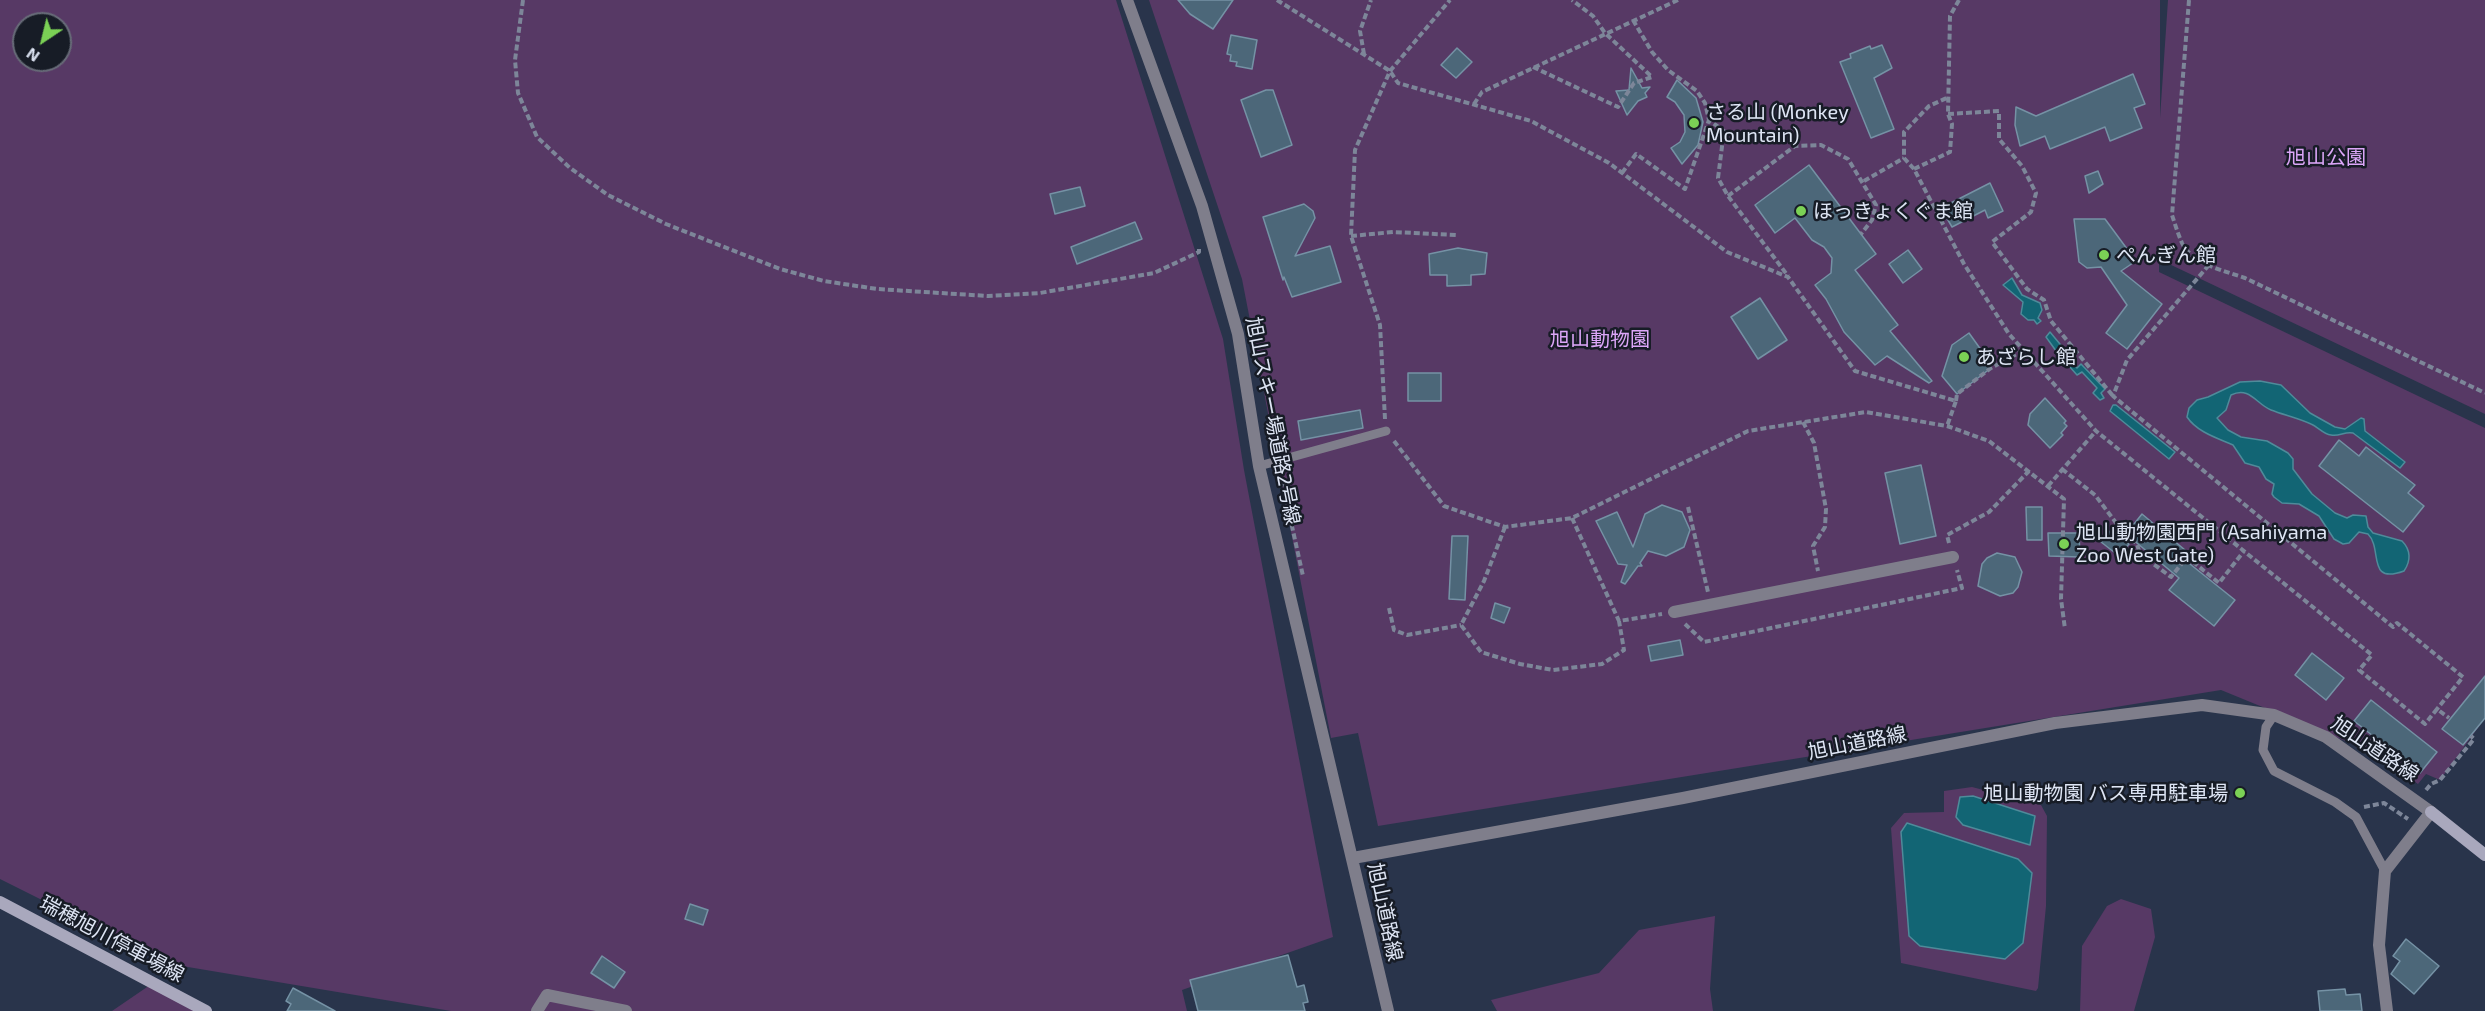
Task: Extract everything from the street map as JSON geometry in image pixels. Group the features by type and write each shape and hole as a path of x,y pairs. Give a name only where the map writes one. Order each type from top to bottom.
{"main road":[{"name":"旭山道路線","path":"2432,812 2485,855"},
{"name":"瑞穂旭川停車場線","path":"0,902 206,1011"}],"street":[{"name":"旭山スキー場道路2号線","path":"1127,0 1202,206 1235,323 1259,466 1353,858"},
{"path":"1674,612 1953,557"},
{"name":"旭山道路線","path":"1388,1011 1353,858 1671,800 2055,723 2202,705 2274,715 2326,736 2432,812"},
{"path":"2387,1011 2379,945 2385,871 2432,812"},
{"path":"537,1011 548,995 626,1011"}],"lane":[{"path":"1259,466 1386,431"},
{"path":"2274,715 2266,727 2263,750 2274,771 2335,802 2356,817 2385,871"}],"path":[{"path":"523,0 515,60 518,93 537,137 570,168 608,195 666,224 780,269 824,281 877,289 988,296 1040,292 1154,273 1198,252 1199,240"},
{"path":"1277,0 1390,71 1398,83 1531,121 1609,163 1727,252 1788,277"},
{"path":"1364,55 1360,31 1371,0"},
{"path":"1450,0 1390,71 1355,150 1351,236 1380,326 1386,431 1444,506 1504,527 1572,518 1748,431 1866,412 1947,426 1989,441 2064,500 2061,599 2065,629"},
{"path":"1533,68 1618,107 1634,83 1652,77 1605,33 1593,15 1572,0"},
{"path":"1474,104 1482,92 1677,0"},
{"path":"1914,169 1950,152 1952,124 1948,114 1948,98 1950,16 1959,0"},
{"path":"2189,0 2172,215 2183,245 2194,256 2209,265 2245,278 2485,393"},
{"path":"1622,173 1636,154 1685,189 1709,120 1705,103 1697,90 1662,63 1647,45 1633,20"},
{"path":"1948,98 1929,106 1904,132 1904,158 1914,169 1964,264 2009,334 2096,431 2372,655 2359,670 2425,724 2463,677 2397,622 2393,627 2112,396 2051,321 2044,300 2027,289 1992,242 2031,212 2036,193 2022,166 1999,139 1999,111 1948,114"},
{"path":"1709,120 1724,131 1718,178 1728,196 1855,371 1956,401"},
{"path":"1728,196 1795,146 1821,145 1848,159 1876,205 1872,220 1861,234"},
{"path":"1864,182 1904,158"},
{"path":"1351,236 1393,231 1456,235"},
{"path":"2112,396 2127,360 2209,265"},
{"path":"1947,426 1957,394 1991,368 2024,351"},
{"path":"1803,422 1814,443 1826,509 1825,527 1813,546 1820,584"},
{"path":"2048,486 2096,431"},
{"path":"2062,469 2095,495 2123,532 2137,544 2140,554 2171,577 2187,557 2219,583 2244,552"},
{"path":"1688,507 1711,604"},
{"path":"1461,626 1484,581 1504,527"},
{"path":"1389,608 1394,630 1407,634 1461,626"},
{"path":"1461,626 1480,652 1520,664 1553,670 1602,664 1624,650 1619,621"},
{"path":"2438,709 2449,718"},
{"path":"2403,815 2431,784 2440,780 2447,772 2474,739 2471,736"},
{"path":"2364,807 2384,803 2418,827"}],"green space":[{"path":"0,0 1116,0 1223,339 1244,470 1333,937 1182,990 1187,1011 451,1011 170,964 0,879"},
{"name":"旭山動物園","path":"1149,0 2160,0 2160,118 2168,0 2485,0 2485,414 2167,263 2159,253 2159,272 2485,428 2485,718 2440,780 2426,774 2418,784 2370,751 2221,690 1378,826 1358,733 1331,738 1242,279"},
{"path":"1972,787 2041,805 2047,816 2046,906 2036,991 1901,963 1891,828 1904,813 1944,812 1944,791"},
{"path":"2121,899 2151,909 2155,937 2134,1011 2080,1011 2082,946 2107,906"},
{"path":"1715,916 1710,989 1713,1011 1497,1011 1491,1000 1599,973 1639,930"},
{"path":"153,983 206,1011 112,1011"}],"shaded area":[{"path":"2012,278 2022,295 2040,303 2042,310 2038,318 2041,321 2037,324 2034,320 2028,320 2021,314 2023,302 2003,285"},
{"path":"2050,332 2069,355 2064,362 2046,337"},
{"path":"2072,363 2077,368 2081,364 2105,389 2101,393 2104,398 2100,400 2093,393 2097,388 2082,372 2077,375 2069,366"},
{"path":"2260,381 2281,385 2310,413 2335,427 2345,429 2361,418 2364,419 2365,431 2405,462 2400,468 2353,433 2328,434 2314,425 2271,410 2248,394 2231,395 2226,410 2217,418 2228,430 2241,437 2267,441 2288,453 2293,459 2293,469 2312,494 2335,513 2347,518 2353,515 2366,516 2368,527 2373,533 2402,541 2409,556 2404,571 2392,574 2384,573 2380,569 2375,548 2368,534 2359,532 2349,543 2343,544 2334,539 2319,516 2299,504 2282,503 2272,494 2274,484 2266,479 2259,467 2245,463 2233,445 2202,431 2187,417 2189,408 2197,400 2240,382"},
{"path":"2113,405 2116,405 2175,452 2169,459 2110,411"},
{"path":"1973,796 2035,816 2030,845 1963,825 1956,817 1960,797"},
{"path":"1907,823 2018,859 2032,873 2023,943 2005,959 1920,946 1909,936 1901,832"}],"building":[{"path":"1178,0 1233,0 1213,29 1190,14"},
{"path":"1231,35 1257,40 1252,69 1236,66 1237,62 1230,61 1231,55 1227,54"},
{"path":"1882,45 1892,68 1874,78 1894,129 1871,138 1840,62 1851,58 1850,54 1870,46 1871,49"},
{"path":"1457,48 1472,62 1456,78 1441,65"},
{"path":"1631,68 1642,88 1650,87 1645,93 1647,97 1638,101 1627,115 1616,91 1629,90"},
{"path":"2133,74 2145,104 2134,108 2142,128 2110,141 2105,127 2050,149 2045,136 2020,146 2015,125 2016,107 2036,116"},
{"name":"さる山 (Monkey Mountain)","path":"1677,80 1696,98 1703,122 1698,145 1682,164 1671,148 1680,142 1685,132 1684,115 1675,102 1667,97"},
{"path":"1266,90 1273,90 1292,145 1261,157 1241,100"},
{"path":"1809,165 1876,254 1855,270 1898,325 1890,331 1932,381 1929,383 1887,356 1875,365 1844,332 1826,299 1815,285 1831,273 1832,258 1824,247 1812,240 1795,218 1775,233 1755,205"},
{"path":"2098,171 2103,184 2089,193 2085,176"},
{"path":"1990,183 2003,211 1988,218 1985,210 1952,227 1941,208"},
{"path":"1080,187 1085,206 1055,214 1050,194"},
{"path":"1304,204 1313,211 1315,218 1295,256 1330,246 1341,282 1292,297 1284,277 1283,280 1263,217"},
{"path":"2074,219 2105,219 2136,261 2121,271 2162,304 2127,349 2106,333 2127,305 2101,267 2087,268 2079,262"},
{"path":"1135,222 1142,239 1077,264 1071,247"},
{"path":"1458,248 1487,253 1485,274 1471,275 1471,285 1447,286 1447,275 1430,275 1429,254"},
{"path":"1908,250 1922,269 1903,283 1889,264"},
{"path":"1760,298 1787,340 1758,359 1731,317"},
{"path":"1969,333 1991,368 1957,394 1942,376 1952,345"},
{"path":"1408,373 1441,373 1441,401 1408,401"},
{"path":"2045,398 2066,421 2064,423 2067,426 2061,433 2063,435 2050,448 2028,425 2030,414"},
{"path":"1360,410 1363,428 1301,440 1298,421"},
{"path":"2339,440 2359,456 2366,447 2415,485 2408,493 2424,506 2403,532 2319,466"},
{"path":"1921,465 1936,536 1900,544 1885,473"},
{"path":"1662,505 1682,512 1690,530 1684,547 1666,556 1648,551 1640,563 1642,566 1638,566 1625,584 1621,582 1627,565 1618,564 1596,521 1617,512 1633,547 1645,514"},
{"path":"2026,507 2042,507 2042,540 2027,540"},
{"path":"2142,514 2185,550 2180,556 2235,600 2214,626 2169,590 2179,578 2126,534"},
{"path":"2111,530 2129,544 2119,556 2101,542"},
{"name":"旭山動物園西門 (Asahiyama Zoo West Gate)","path":"2048,533 2079,533 2080,557 2049,556"},
{"path":"1452,536 1468,536 1465,600 1449,599"},
{"path":"1997,553 2015,557 2022,572 2018,587 2013,593 2000,596 1978,586 1982,564 1987,558"},
{"path":"1495,603 1510,608 1504,623 1491,618"},
{"path":"1680,640 1683,655 1651,661 1648,646"},
{"path":"2312,653 2344,678 2326,700 2295,675"},
{"path":"2485,676 2485,718 2463,745 2442,729"},
{"path":"2371,700 2437,752 2420,773 2354,721"},
{"path":"690,904 708,910 703,925 685,919"},
{"path":"2406,939 2439,966 2414,994 2391,974 2400,961 2393,956"},
{"path":"1288,955 1297,987 1304,985 1308,1002 1303,1003 1305,1011 1198,1011 1190,980"},
{"path":"602,956 625,972 614,988 591,973"},
{"path":"293,988 335,1011 287,1011 291,1004 286,1001"},
{"path":"2345,989 2346,995 2360,994 2362,1011 2320,1011 2318,991"}],"place":[{"name":"さる山 (Monkey Mountain)","path":"1694,123"},
{"name":"ほっきょくぐま館","path":"1801,211"},
{"name":"ぺんぎん館","path":"2104,255"},
{"name":"あざらし館","path":"1964,357"},
{"name":"旭山動物園西門 (Asahiyama Zoo West Gate)","path":"2064,544"},
{"name":"旭山動物園 バス専用駐車場","path":"2240,793"}],"park label":[{"name":"旭山公園","path":"2326,157"}]}
